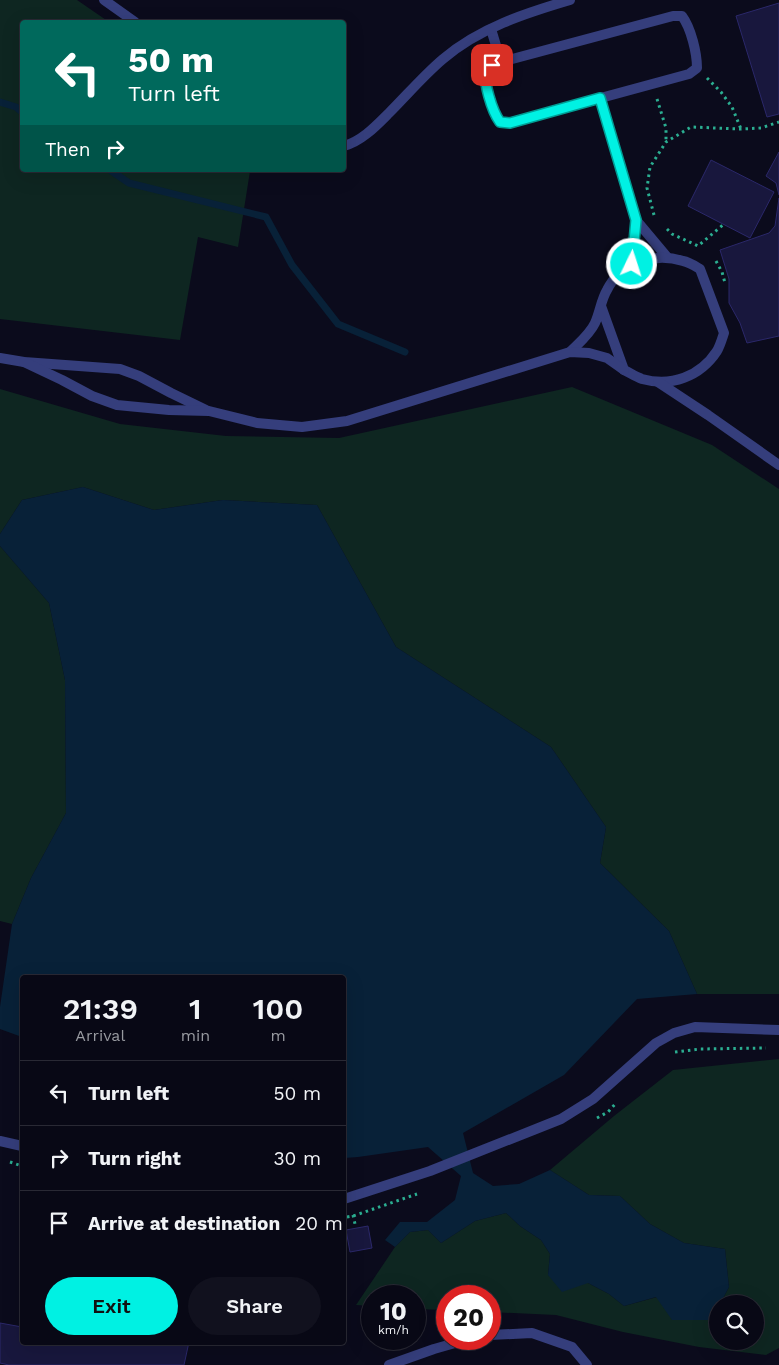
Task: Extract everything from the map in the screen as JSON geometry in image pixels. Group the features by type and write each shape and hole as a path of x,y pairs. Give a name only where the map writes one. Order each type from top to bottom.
{"lane":[{"path":"104,0 132,20"},
{"path":"346,146 352,144 372,129 442,60 465,41 529,12 570,0"},
{"path":"673,16 682,16 687,23 697,59 697,68 689,74 510,123 500,122 495,115 484,76 486,68 501,62 673,16"},
{"path":"492,29 501,62"},
{"path":"600,98 636,220 632,264"},
{"path":"636,220 667,257"},
{"path":"0,358 24,362 120,369 139,376 209,411 257,423 302,427 347,421 570,352 589,353 607,358 640,378 658,382 676,381 693,375 707,364 718,350 724,333 700,270 685,261 667,257 649,258 632,264 618,275 607,289 595,324 586,337 570,352"},
{"path":"601,306 624,370"},
{"path":"24,362 92,396 117,405 169,410 209,411"},
{"path":"658,382 779,466"},
{"path":"346,1198 430,1171 561,1119 593,1099 656,1043 674,1033 695,1027 779,1030"},
{"path":"0,1140 20,1145"},
{"path":"501,1334 532,1333 572,1347 587,1365"},
{"path":"389,1365 436,1348"}],"path":[{"path":"697,68 727,99 741,129"},
{"path":"651,85 666,128 666,142"},
{"path":"654,217 647,188 650,167 666,142 691,127 761,128 779,122"},
{"path":"666,228 672,234 698,246 724,224"},
{"path":"671,1053 700,1049 772,1047"},
{"path":"593,1120 608,1112 621,1098"}],"green space":[{"path":"0,0 77,0 106,20 20,20 20,172 250,172 238,247 198,237 180,340 0,319"},
{"path":"572,387 712,445 779,489 779,994 697,994 669,931 600,863 606,827 551,747 396,647 317,505 223,500 154,510 83,487 22,500 0,534 0,389 120,424 226,436 339,438"},
{"path":"0,546 49,603 65,680 66,813 31,878 12,924 0,921"},
{"path":"779,1059 779,1348 766,1355 724,1350 764,1350 764,1295 725,1295 729,1287 725,1249 684,1243 650,1224 620,1196 589,1195 550,1170 614,1116 673,1070"},
{"path":"506,1213 520,1226 541,1240 550,1254 548,1275 588,1283 609,1294 624,1306 657,1297 709,1319 709,1348 623,1332 556,1315 501,1312 501,1285 436,1285 436,1310 426,1309 426,1285 369,1285 395,1247 410,1232 428,1230 441,1243 475,1221"},
{"path":"361,1298 361,1305 356,1305"}],"water":[{"path":"83,487 154,510 223,500 317,505 396,647 551,747 606,827 600,863 669,931 697,994 637,999 564,1075 463,1133 473,1173 493,1186 519,1184 550,1170 589,1195 620,1196 650,1224 684,1243 725,1249 729,1287 725,1295 709,1295 709,1320 672,1320 656,1297 624,1306 609,1294 588,1283 562,1292 548,1275 550,1254 541,1240 520,1226 506,1213 475,1221 441,1243 428,1230 410,1232 395,1247 385,1240 400,1222 427,1222 455,1200 461,1176 428,1147 346,1158 346,975 20,975 20,1036 0,1029 0,1007 12,924 31,878 66,813 65,680 49,603 0,546 0,534 22,500"}],"building":[{"path":"779,3 779,114 767,117 736,16"},
{"path":"779,152 779,195 776,183 766,176"},
{"path":"711,160 774,192 750,238 688,206"},
{"path":"779,198 779,336 747,343 740,323 729,303 729,279 720,250 769,233 775,226"},
{"path":"368,1226 372,1248 350,1252 346,1230"},
{"path":"0,1323 20,1327 20,1345 188,1345 184,1365 9,1365 0,1363"}],"waterway":[{"path":"0,102 16,107 20,110"},
{"path":"113,172 129,183 266,217 292,265 338,324 405,352"}],"route":[{"path":"492,65 486,68 484,76 495,115 500,122 510,123 600,98 636,220 632,264"}]}
